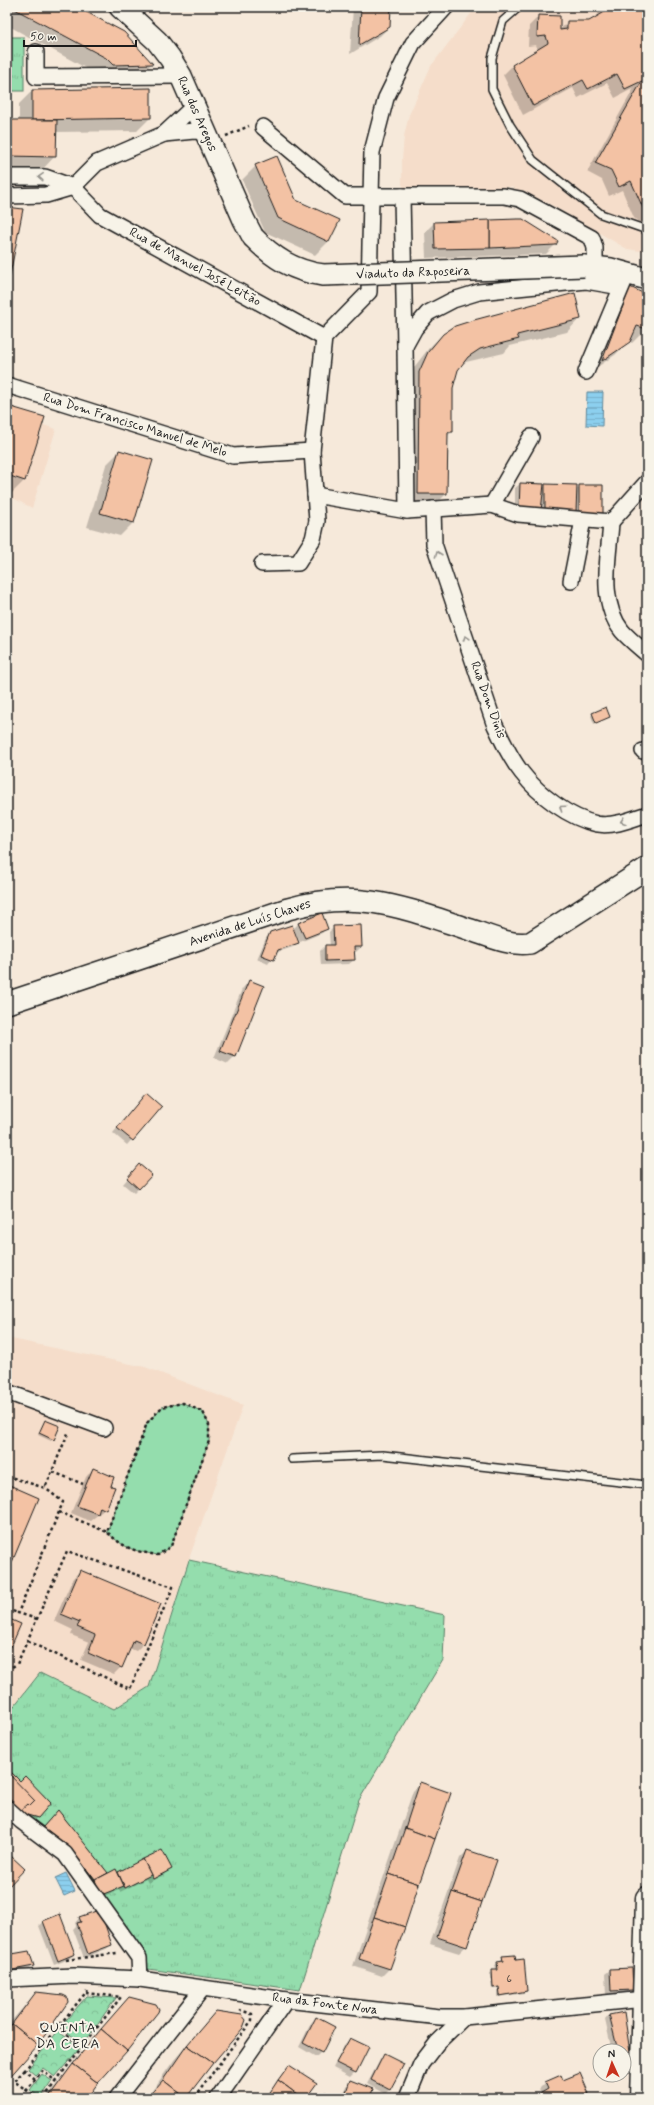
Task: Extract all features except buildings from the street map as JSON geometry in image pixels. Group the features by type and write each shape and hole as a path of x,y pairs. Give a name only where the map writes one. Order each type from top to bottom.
{"main road":[{"name":"Rua dos Aregos","path":"122,8 157,41 181,76 199,124 253,236"},
{"name":"Viaduto da Raposeira","path":"253,236 266,250 282,262 302,271 324,275 590,267 624,280 647,279"},
{"name":"Avenida de Luís Chaves","path":"7,1003 288,909 317,901 366,900 390,904 496,938 519,944 535,942 638,876 647,868"},
{"path":"641,2098 647,1898"}],"street":[{"path":"262,564 298,563 313,539 317,521 312,451 324,338 369,292 372,152 386,98 413,43 446,7"},
{"path":"36,52 36,77 181,76"},
{"path":"7,196 46,195 73,187 97,163 164,134 199,124"},
{"path":"263,127 345,196 504,196 520,199 592,238 595,248 590,267"},
{"path":"7,177 45,177 73,187"},
{"name":"Rua de Manuel José Leitão","path":"73,187 100,215 324,338"},
{"path":"402,196 407,511"},
{"path":"405,346 415,328 428,313 453,300 479,292 586,281 624,280 586,372"},
{"name":"Rua Dom Francisco Manuel de Melo","path":"7,385 233,456 312,451"},
{"path":"492,505 531,437"},
{"path":"647,482 611,522 607,586 610,610 622,631 647,654"},
{"path":"315,496 407,511 492,505 518,514 611,522"},
{"name":"Rua Dom Dinis","path":"433,509 434,544 494,723 507,750 522,774 544,795 572,815 597,824 615,824 647,814"},
{"path":"572,581 584,520"},
{"path":"7,1392 104,1428"},
{"path":"7,1808 21,1821 65,1854 139,1958 140,1979"},
{"name":"Rua da Fonte Nova","path":"9,1982 74,1976 140,1979 286,2000 440,2017 464,2017 644,1999"},
{"path":"117,2098 203,1988"},
{"path":"218,2098 286,2000"},
{"path":"407,2098 421,2064 437,2043 464,2017"}],"lane":[{"path":"518,7 503,21 492,58 492,89 510,125 533,160 601,214 647,230"},
{"path":"292,1459 383,1455 647,1485"}],"path":[{"path":"199,124 242,128 251,126 263,127"},
{"path":"60,1512 107,1532 121,1545 138,1552 158,1555 171,1546 209,1441 210,1425 203,1412 183,1403 162,1407 147,1423 107,1532"},
{"path":"45,1488 75,1417"},
{"path":"7,1434 9,1434 7,1440"},
{"path":"53,1472 83,1484"},
{"path":"7,1476 45,1488 64,1502 18,1613"},
{"path":"7,1670 17,1664 27,1641 67,1551 173,1587 130,1689 27,1641"},
{"path":"7,1609 37,1619"},
{"path":"37,2098 14,2081 25,2070 99,1977"},
{"path":"44,2098 121,1997 86,1993"},
{"path":"194,2098 252,2020 252,2014 237,2009"},
{"path":"58,2027 82,2047"},
{"path":"25,2070 35,2079"},
{"path":"26,2091 42,2071 56,2081"}],"shaded area":[{"path":"476,7 647,7 647,252 627,249 546,202 511,187 405,190 402,184 402,160 404,136 409,115 431,66"},
{"path":"7,413 56,429 32,508 7,495"},
{"path":"7,1338 145,1367 243,1405 183,1576 149,1687 114,1709 40,1673 7,1715"}],"green space":[{"path":"7,37 24,37 24,91 7,91"},
{"path":"183,1403 203,1412 209,1425 209,1441 171,1546 158,1555 142,1552 125,1546 107,1532 147,1423 162,1407"},
{"path":"189,1560 445,1615 443,1660 359,1800 300,1990 148,1969 114,1911 21,1821 7,1781 7,1715 40,1673 114,1709 149,1687"},
{"path":"87,1996 116,1998 83,2044 60,2027"},
{"path":"58,2031 80,2048 55,2077 43,2068 35,2075 28,2069"},
{"path":"42,2074 52,2081 41,2098 30,2090"}],"water":[{"path":"587,392 603,392 602,426 586,425"},
{"path":"66,1873 75,1891 64,1896 55,1878"}],"district":[{"name":"QUINTA DA CERA","path":"68,2036"}]}
